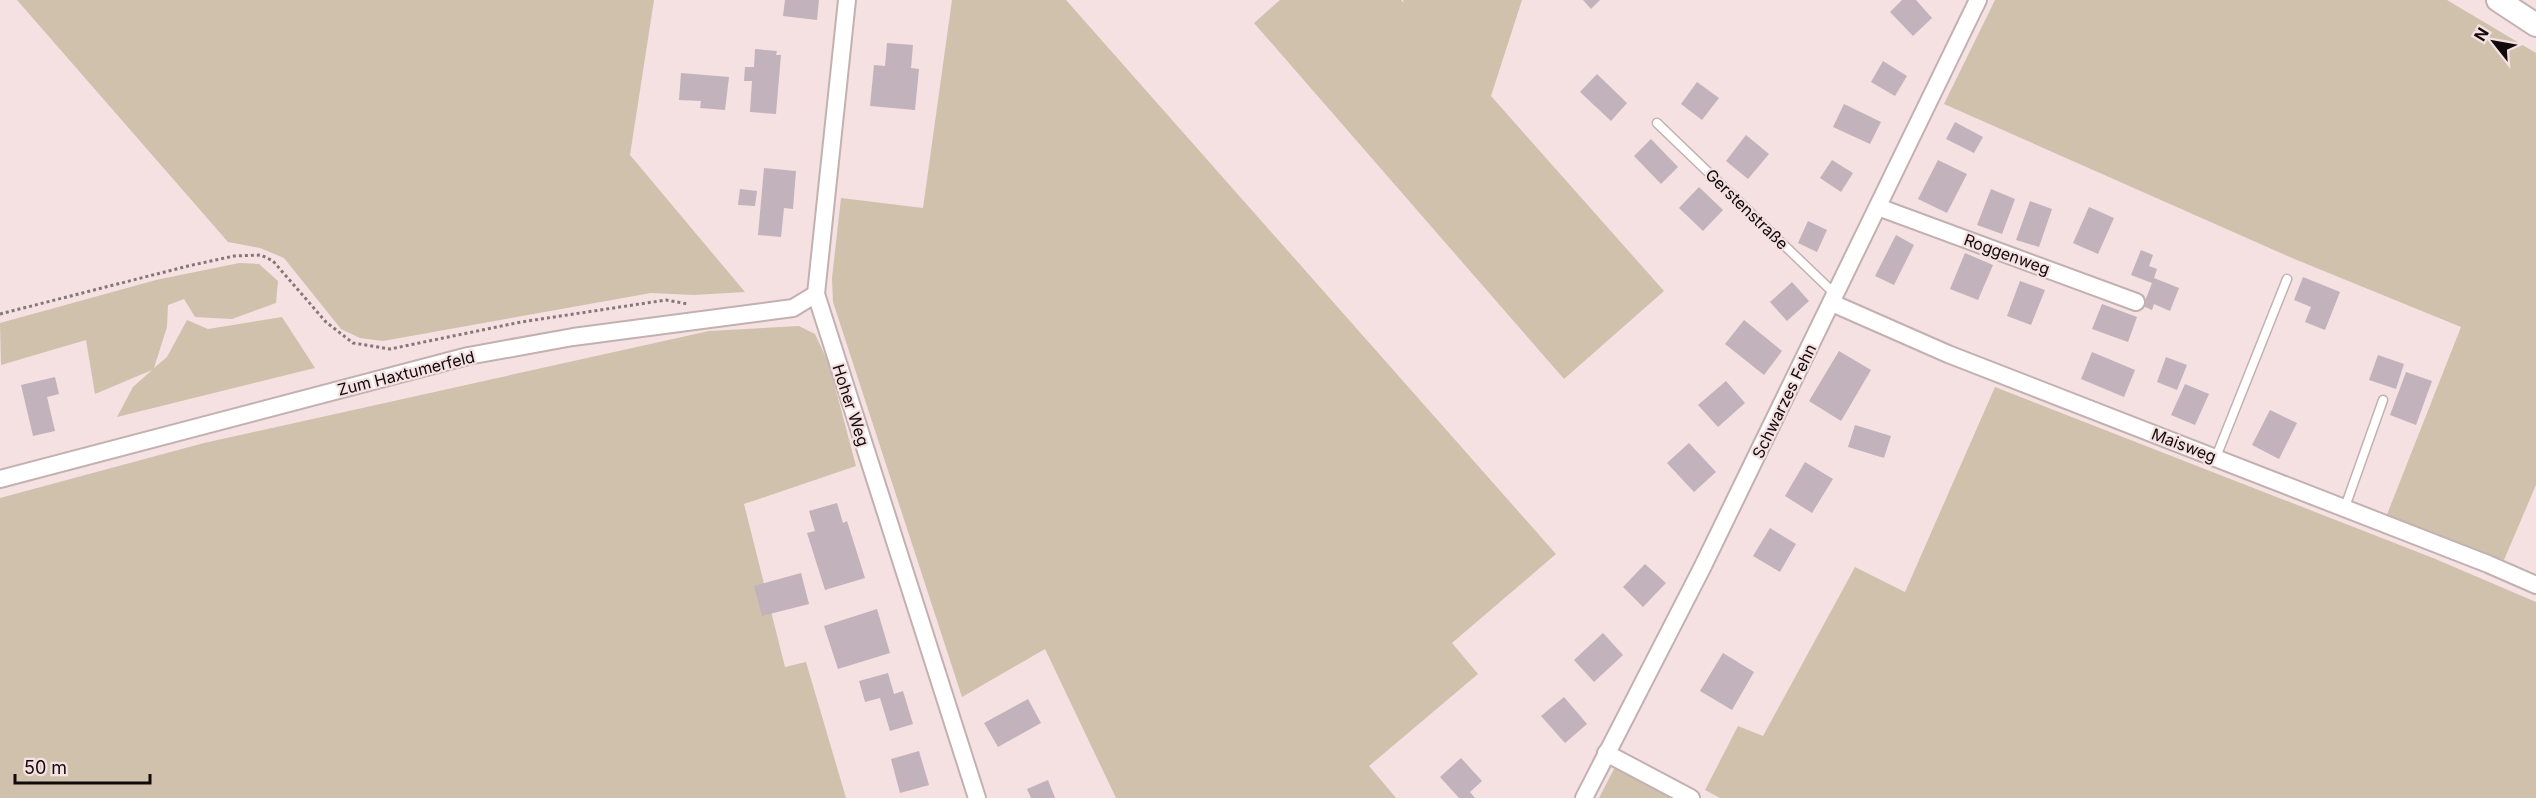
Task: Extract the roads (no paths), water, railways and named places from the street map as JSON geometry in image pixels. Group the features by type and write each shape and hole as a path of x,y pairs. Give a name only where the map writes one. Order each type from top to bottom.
{"street":[{"name":"Hoher Weg","path":"847,0 816,294 977,798"},
{"name":"Schwarzes Fehn","path":"1584,798 1702,568 1978,0"},
{"path":"2498,0 2536,26"},
{"name":"Roggenweg","path":"1878,207 2136,302"},
{"name":"Zum Haxtumerfeld","path":"0,479 468,356 573,336 794,308 816,294"},
{"name":"Maisweg","path":"1834,299 1948,354 2344,507 2536,585"},
{"path":"1606,753 1691,798"}],"lane":[{"name":"Gerstenstraße","path":"1657,123 1834,299"},
{"path":"2216,457 2287,279"},
{"path":"2344,507 2384,400"}]}
